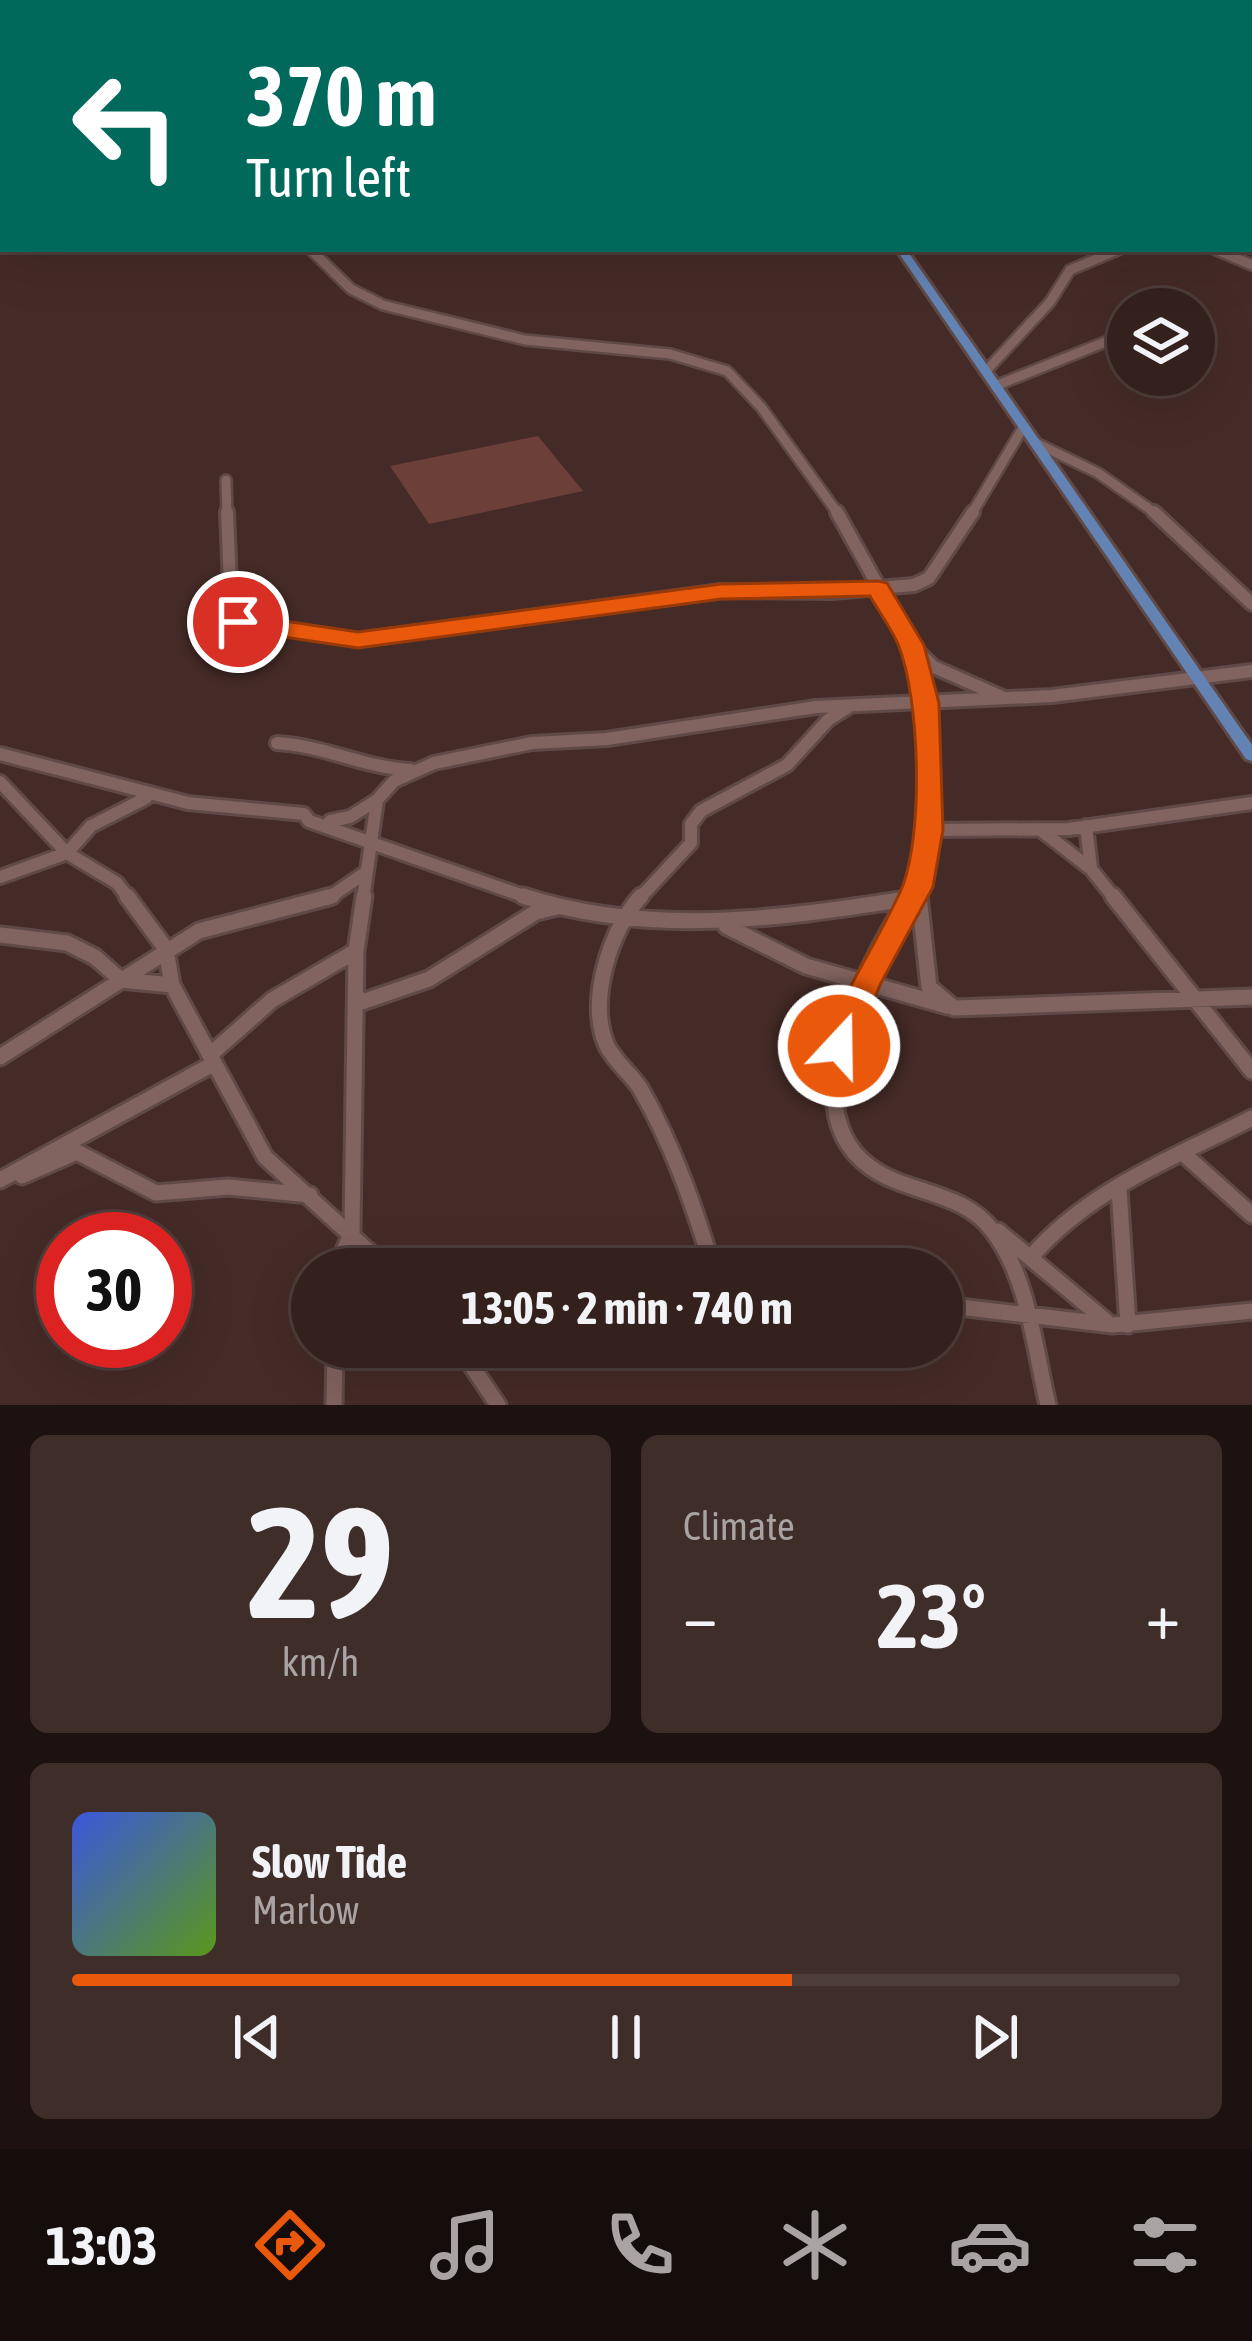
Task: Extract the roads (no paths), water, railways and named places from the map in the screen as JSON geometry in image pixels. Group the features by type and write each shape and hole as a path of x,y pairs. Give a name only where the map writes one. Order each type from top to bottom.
{"main road":[{"path":"904,252 1252,756"}],"street":[{"path":"313,252 351,289 382,305 525,340 670,354 727,371 803,459 911,645 934,667 1008,699"},
{"path":"986,371 1050,302 1070,270 1113,252"},
{"path":"1221,252 1252,265"},
{"path":"995,386 1107,341"},
{"path":"226,480 232,601 238,622 253,628 358,640 721,591 914,586 929,578 1008,460 1024,426"},
{"path":"1036,443 1082,460 1180,530 1252,604"},
{"path":"911,645 926,703 928,830 912,893 863,985 830,1076 858,1156 868,1167 975,1211 1088,1310 1120,1325"},
{"path":"277,743 322,746 387,771 417,769 532,743 607,739 741,716 851,705 1008,699 1252,671"},
{"path":"706,1248 689,1186 638,1084 607,1047 600,1019 608,951 623,915 692,843 691,824 701,811 787,765 828,720 851,705"},
{"path":"0,754 146,798 304,814 309,821 372,835 431,865 558,906 725,926 912,893"},
{"path":"309,821 350,818 417,769"},
{"path":"0,782 67,854 117,883 166,949 172,985 265,1157 368,1248"},
{"path":"0,877 67,854 74,839 89,828 146,798"},
{"path":"342,1248 352,1232 356,951 377,800"},
{"path":"928,830 1042,831 1252,803"},
{"path":"1086,826 1091,869"},
{"path":"1042,831 1091,869 1252,1071"},
{"path":"0,1057 199,931 325,902 365,873"},
{"path":"912,893 924,979 954,1008"},
{"path":"356,995 362,1002 377,1001 406,991 536,912 558,906"},
{"path":"725,926 770,955 954,1008 1252,997"},
{"path":"0,935 85,947 121,980 172,985"},
{"path":"213,1064 212,1053 243,1022 356,951"},
{"path":"0,1182 213,1064"},
{"path":"1031,1257 1047,1234 1252,1118"},
{"path":"0,1182 77,1152 156,1193 228,1187 311,1195"},
{"path":"1184,1155 1252,1216"},
{"path":"1119,1190 1125,1221 1120,1325"},
{"path":"988,1222 1010,1260 1048,1405"},
{"path":"963,1307 1120,1325 1252,1311"},
{"path":"334,1405 335,1368"},
{"path":"474,1368 498,1405"}]}
